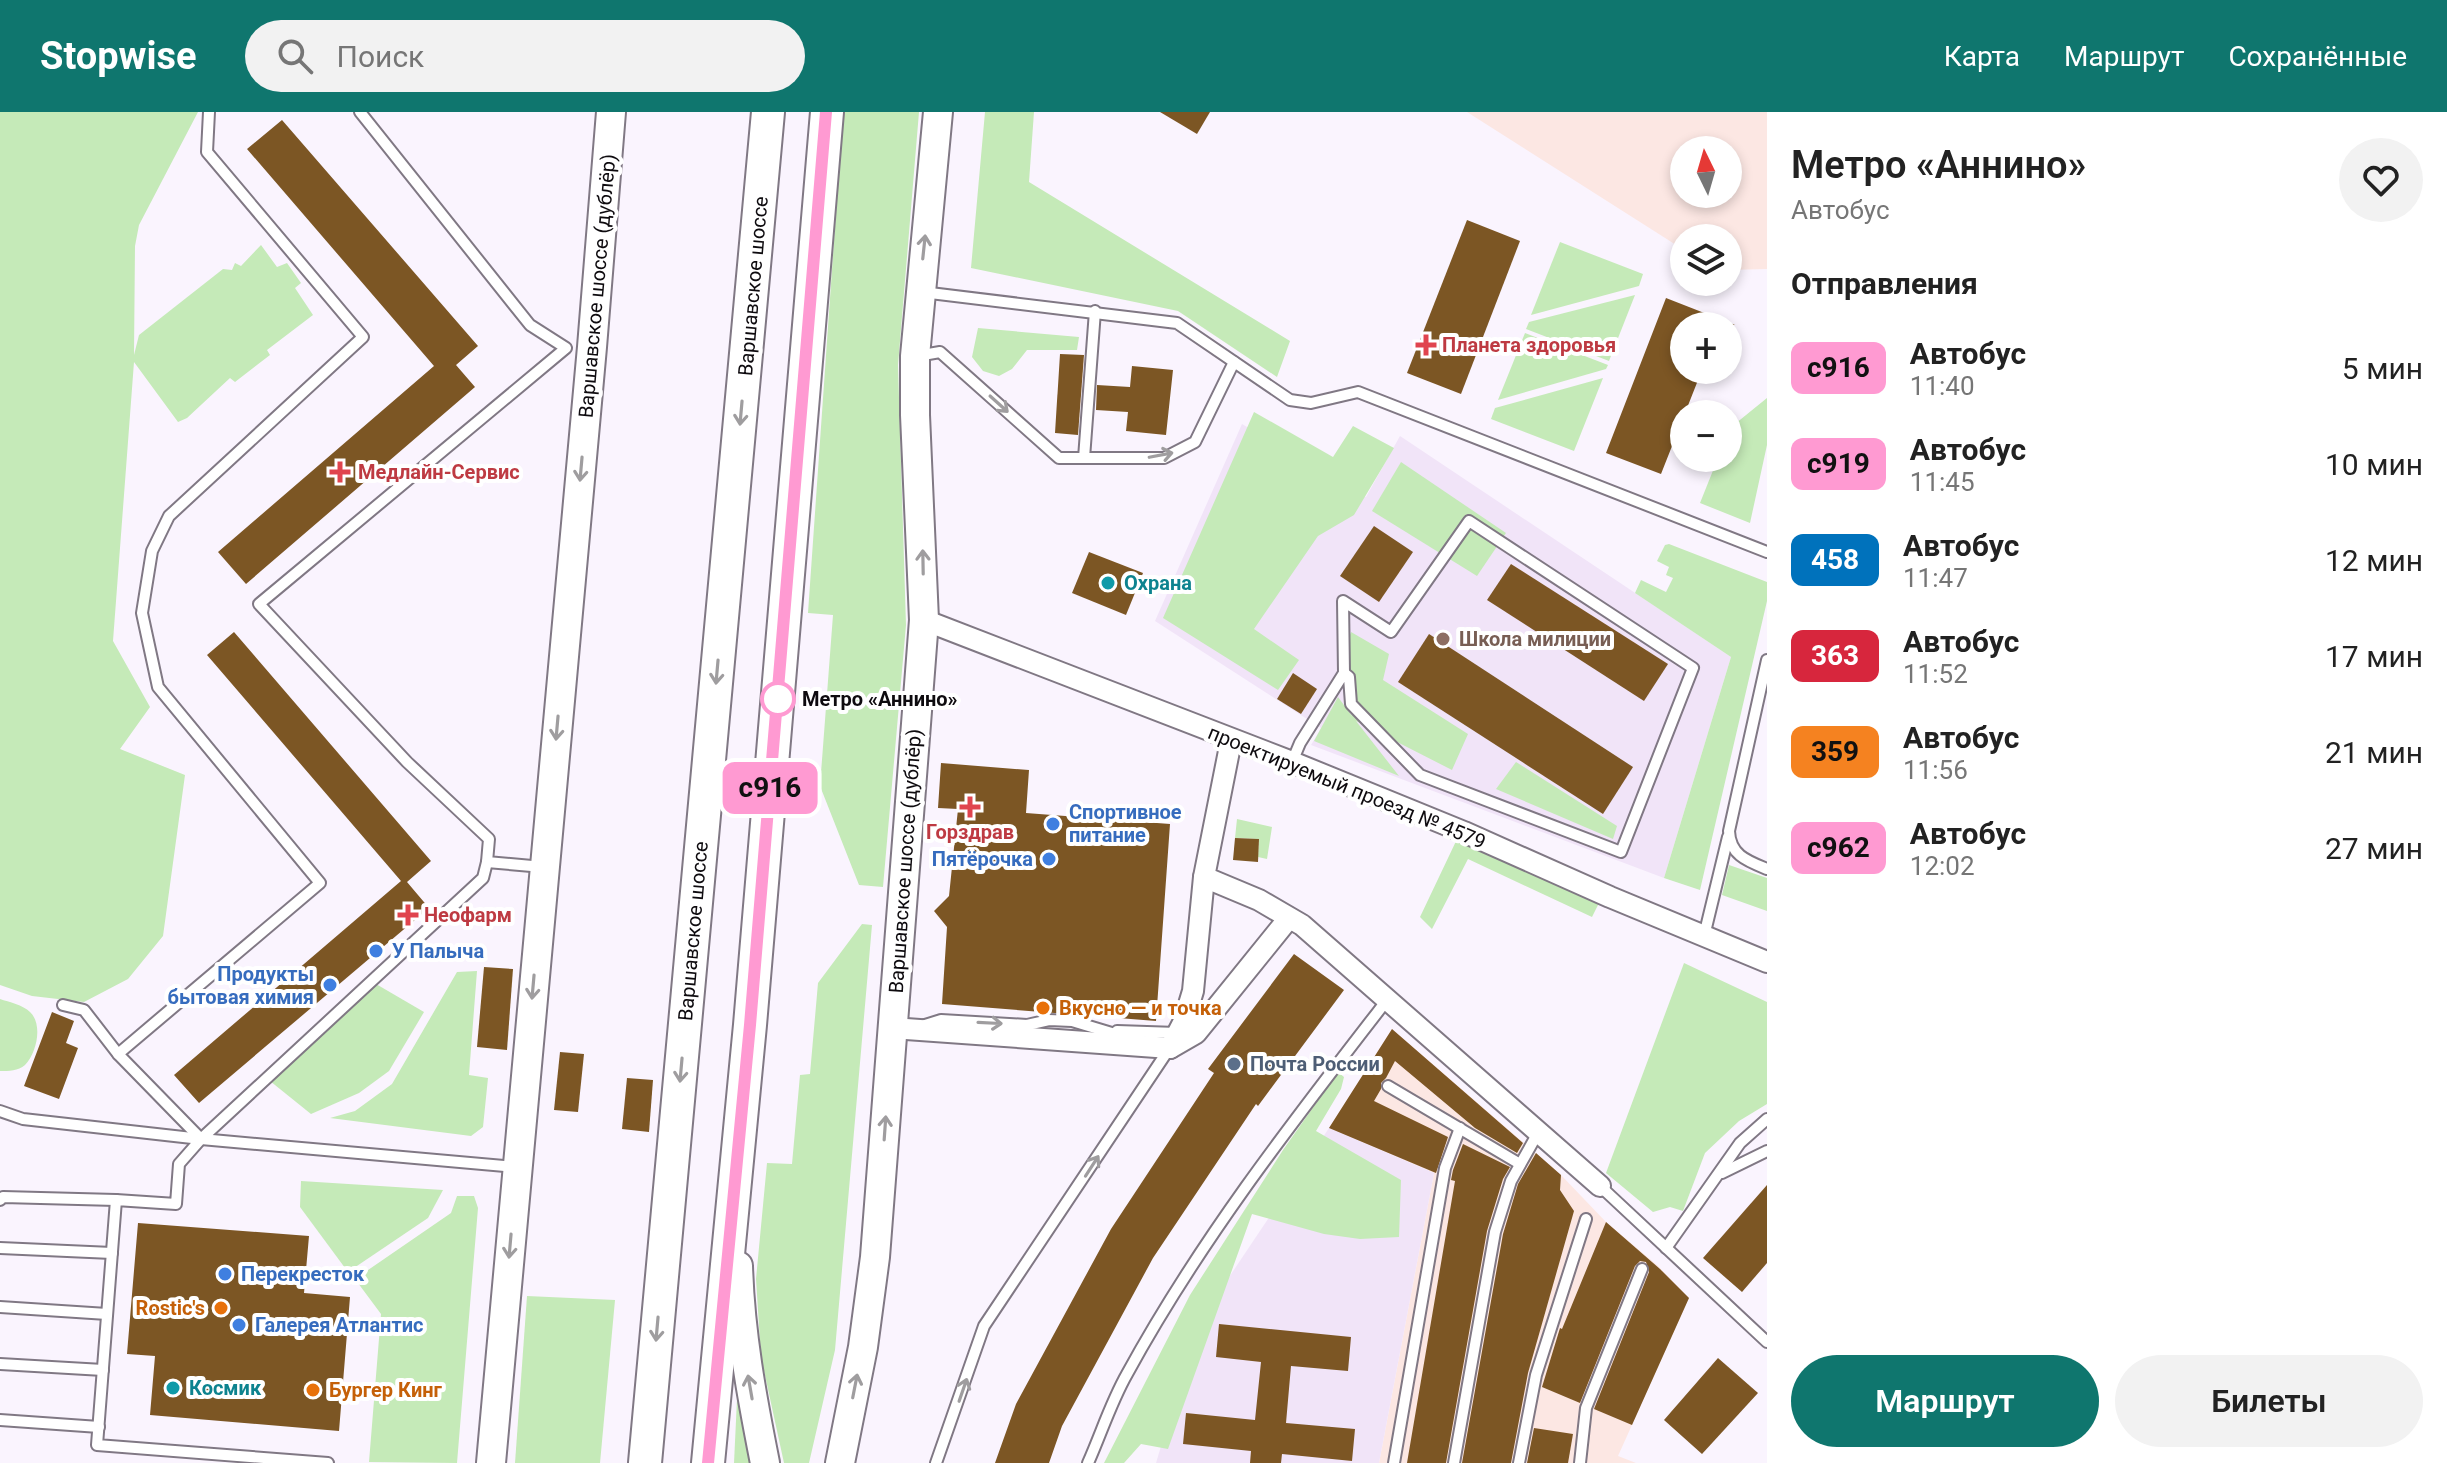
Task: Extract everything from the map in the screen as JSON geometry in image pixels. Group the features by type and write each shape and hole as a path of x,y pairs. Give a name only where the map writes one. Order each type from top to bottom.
{"main road":[{"name":"Варшавское шоссе (дублёр)","path":"491,1463 544,867 579,348 611,112"},
{"name":"Варшавское шоссе","path":"645,1463 768,112"},
{"path":"708,1463 751,1009 827,112"},
{"name":"Варшавское шоссе (дублёр)","path":"840,1463 863,1347 903,1029 924,620 915,356 938,112"},
{"path":"736,1164 739,1298 749,1384 765,1463"}],"street":[{"name":"проектируемый проезд № 4579","path":"924,620 1292,762 1767,962"},
{"path":"1181,1038 1193,991 1204,877 1231,741"},
{"path":"1204,877 1259,900 1322,942 1600,1186"},
{"path":"903,1029 1181,1038 1289,918"}],"lane":[{"path":"118,1054 320,883 158,687 142,613 152,551 169,516 363,337 207,152 209,112"},
{"path":"0,1200 3,1197 176,1204 179,1164 201,1139 483,878 489,839 407,762 259,604 579,348 530,325 360,112"},
{"path":"920,292 1177,323 1297,403 1311,403 1358,392 1767,552"},
{"path":"1084,458 1095,311"},
{"path":"915,356 940,352 1059,458 1164,458 1195,442 1234,362"},
{"path":"1292,762 1300,743 1344,673 1343,601 1391,632 1469,521 1693,668 1621,852 1420,775 1351,704 1349,677 1344,673"},
{"path":"1704,936 1767,660"},
{"path":"1729,831 1729,841 1737,855 1767,869"},
{"path":"487,862 544,867"},
{"path":"1088,1463 1126,1375 1214,1231 1281,1136 1387,1000"},
{"path":"63,1005 84,1010 118,1054 201,1139"},
{"path":"903,1029 941,1020 1027,1025 1049,1020 1072,1021 1103,1031 1181,1038"},
{"path":"1103,1031 1181,1038"},
{"path":"936,1463 984,1326 1181,1038"},
{"path":"1388,1086 1520,1164"},
{"path":"0,1111 23,1119 201,1139 517,1167"},
{"path":"1666,1248 1740,1143 1767,1119"},
{"path":"1394,1463 1445,1168 1460,1128"},
{"path":"1454,1463 1495,1232 1511,1181 1539,1131"},
{"path":"1720,1174 1767,1151"},
{"path":"1600,1186 1767,1342"},
{"path":"116,1200 97,1445 328,1463"},
{"path":"1519,1463 1536,1375 1586,1219"},
{"path":"0,1248 112,1253"},
{"path":"1580,1463 1586,1408 1642,1269"},
{"path":"0,1307 107,1314"},
{"path":"0,1364 103,1370"},
{"path":"0,1420 99,1427"}],"shaded area":[{"path":"1467,112 1767,112 1767,269 1742,270 1742,224 1670,224 1670,241"},
{"name":"Школа милиции","path":"1242,424 1366,497 1400,436 1731,657 1664,878 1311,745 1321,728 1155,621"},
{"path":"1392,1029 1561,1175 1606,1222 1657,1265 1689,1298 1618,1456 1636,1463 1379,1463 1434,1173 1329,1128"},
{"path":"1329,1128 1434,1173 1379,1463 1156,1463 1197,1325"}],"green space":[{"path":"0,112 198,112 139,225 135,246 134,355 139,335 223,269 232,270 235,263 241,266 261,245 277,267 287,263 301,283 295,288 313,315 267,350 270,355 235,382 230,378 187,418 178,422 134,362 113,641 150,707 120,749 185,775 163,936 128,979 84,1002 32,996 0,985"},
{"path":"843,112 919,112 898,365 906,625 883,887 859,885 820,786 833,615 808,613"},
{"path":"985,112 1034,112 1029,182 1290,341 1277,377 1178,311 971,268"},
{"path":"1560,242 1643,274 1639,286 1531,315"},
{"path":"1635,295 1609,361 1526,329 1529,322"},
{"path":"978,328 1079,337 1077,350 1027,350 1012,369 999,376 983,371 972,357"},
{"path":"1525,333 1608,365 1606,369 1498,400"},
{"path":"1603,378 1574,451 1491,419 1495,408"},
{"path":"1767,398 1767,445 1750,523 1700,503 1712,472 1742,472 1742,418"},
{"path":"1254,412 1333,457 1353,426 1394,448 1354,515 1318,536 1254,629 1299,660 1278,690 1163,618"},
{"path":"1401,462 1506,533 1477,576 1372,511"},
{"path":"1665,545 1767,582 1767,601 1700,890 1664,878 1731,657 1635,593 1641,580 1666,592 1673,578 1666,575 1669,567 1657,561"},
{"path":"1351,632 1389,654 1383,680 1468,734 1452,770 1356,721 1399,776 1314,741 1338,697 1352,716 1341,674"},
{"path":"1516,762 1617,826 1613,839 1496,789"},
{"path":"1237,819 1272,827 1267,859 1258,857 1259,839 1235,838"},
{"path":"1458,837 1600,901 1592,917 1468,859 1432,929 1420,917"},
{"path":"1729,865 1767,878 1767,911 1722,895"},
{"path":"862,924 872,925 835,1350 809,1463 784,1463 761,1357 756,1279 767,1163 792,1164 800,1075 810,1074 818,983"},
{"path":"1684,963 1767,1002 1767,1104 1739,1121 1705,1153 1683,1211 1670,1207 1653,1212 1606,1173"},
{"path":"477,971 469,1075 488,1078 483,1127 471,1136 330,1118 355,1111 392,1084 457,972"},
{"path":"376,984 424,1012 389,1071 359,1093 311,1114 270,1081"},
{"path":"0,999 27,1010 36,1024 37,1038 33,1053 25,1065 13,1070 0,1071"},
{"path":"1338,1072 1344,1077 1341,1089 1316,1131 1401,1180 1399,1237 1360,1239 1324,1234 1252,1214 1168,1449 1141,1444 1124,1463 1104,1463 1190,1295 1283,1150"},
{"path":"301,1181 443,1190 428,1218 348,1272 300,1207"},
{"path":"457,1196 474,1196 478,1208 457,1463 369,1462 381,1314 355,1279 451,1213"},
{"path":"527,1296 615,1300 600,1463 515,1463"},
{"path":"737,1399 752,1463 734,1463"}],"building":[{"path":"1160,112 1210,112 1197,134"},
{"path":"282,120 478,346 456,365 475,387 246,584 218,552 434,366 247,149"},
{"path":"1467,220 1520,241 1461,394 1407,373"},
{"path":"1666,298 1702,312 1670,312 1670,384 1696,384 1690,400 1670,400 1670,451 1661,474 1606,453"},
{"path":"1060,354 1084,355 1078,435 1055,433"},
{"path":"1132,366 1173,370 1166,435 1126,431 1128,412 1096,410 1097,385 1130,387"},
{"path":"1374,526 1413,552 1379,602 1340,576"},
{"name":"Охрана","path":"1089,552 1143,573 1126,615 1072,593"},
{"path":"1511,564 1668,664 1644,701 1487,600"},
{"path":"234,632 431,861 407,882 429,908 199,1103 174,1075 401,881 207,655"},
{"path":"1429,634 1633,767 1603,814 1398,682"},
{"path":"1293,673 1317,689 1301,714 1277,699"},
{"path":"941,763 1029,770 1026,813 1170,824 1156,1021 942,1004 947,927 934,911 949,896 958,809 938,808"},
{"path":"1235,838 1259,839 1258,862 1233,860"},
{"path":"1294,954 1344,990 1258,1106 1256,1104 1153,1258 1062,1426 1049,1463 995,1463 1016,1404 1111,1229 1214,1073 1208,1069"},
{"path":"484,967 513,969 507,1050 477,1047"},
{"path":"52,1012 74,1021 66,1043 78,1048 59,1099 24,1086"},
{"path":"1392,1029 1523,1143 1517,1153 1475,1128 1395,1061 1374,1101 1448,1137 1436,1173 1329,1128"},
{"path":"560,1052 584,1054 578,1112 554,1110"},
{"path":"627,1078 653,1080 649,1132 622,1129"},
{"path":"1463,1144 1510,1167 1503,1179 1487,1231 1446,1463 1407,1463 1455,1181 1451,1180"},
{"path":"1536,1153 1561,1175 1560,1190 1574,1211 1528,1373 1511,1463 1462,1463 1503,1234 1518,1184"},
{"path":"1767,1185 1767,1263 1742,1292 1703,1258"},
{"path":"1606,1222 1689,1298 1632,1425 1594,1409 1649,1272 1646,1262 1640,1261 1635,1266 1580,1403 1542,1387 1560,1328"},
{"name":"Галерея Атлантис","path":"138,1223 309,1236 304,1293 350,1297 339,1431 150,1415 155,1356 127,1354"},
{"path":"1219,1324 1351,1337 1348,1371 1291,1366 1286,1423 1355,1429 1352,1461 1282,1454 1281,1463 1250,1463 1251,1451 1183,1444 1186,1413 1255,1420 1261,1362 1216,1357"},
{"path":"1718,1358 1758,1393 1702,1454 1664,1420"},
{"path":"1534,1428 1573,1434 1568,1463 1527,1463"}],"bus line":[{"name":"с916","path":"708,1463 750,1025 826,112"}],"place":[{"name":"Планета здоровья","path":"1426,345"},
{"name":"Медлайн-Сервис","path":"340,472"},
{"name":"Охрана","path":"1108,583"},
{"name":"Школа милиции","path":"1443,639"},
{"name":"Метро «Аннино»","path":"778,699"},
{"name":"Горздрав","path":"970,807"},
{"name":"Спортивное питание","path":"1053,824"},
{"name":"Пятёрочка","path":"1049,859"},
{"name":"Неофарм","path":"408,915"},
{"name":"У Палыча","path":"376,951"},
{"name":"Продукты бытовая химия","path":"330,985"},
{"name":"Вкусно — и точка","path":"1043,1008"},
{"name":"Почта России","path":"1234,1064"},
{"name":"Перекресток","path":"225,1274"},
{"name":"Rostic's","path":"221,1308"},
{"name":"Галерея Атлантис","path":"239,1325"},
{"name":"Космик","path":"173,1388"},
{"name":"Бургер Кинг","path":"313,1390"}]}
